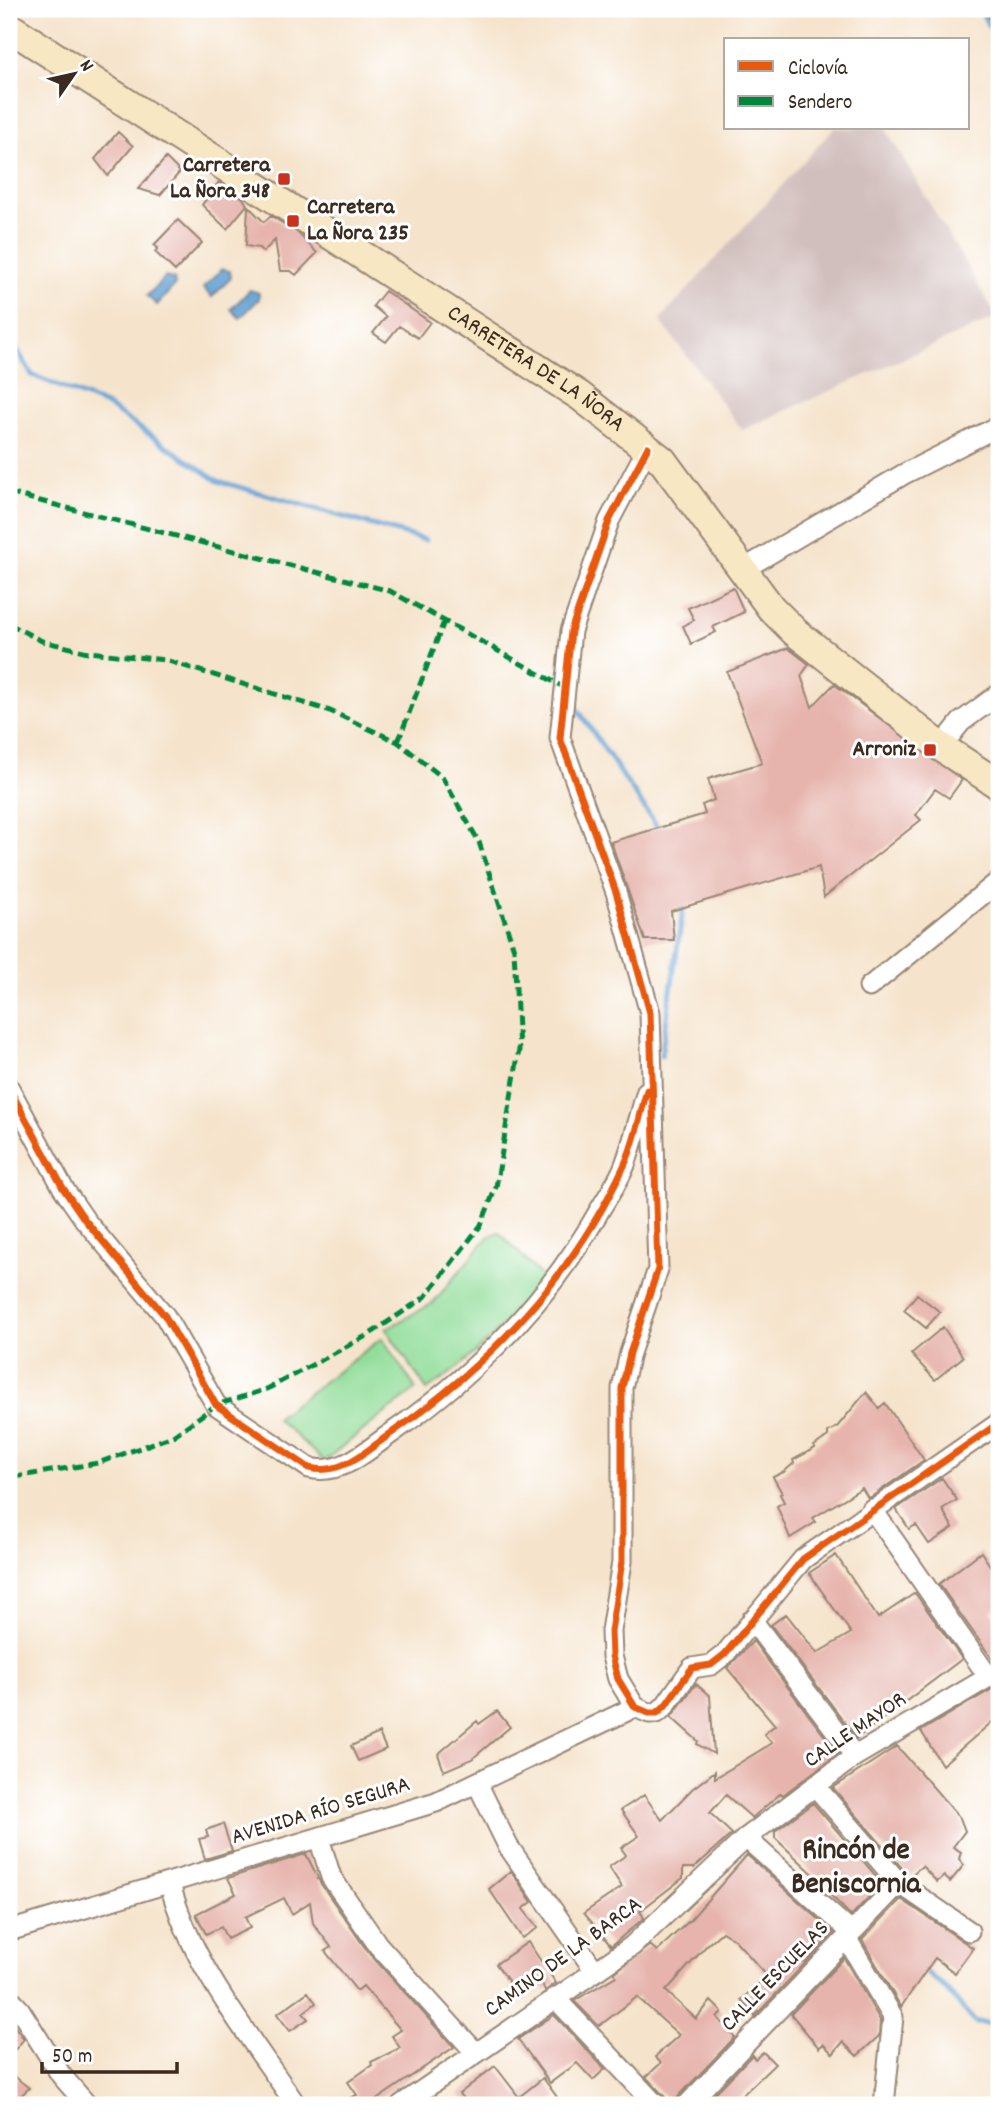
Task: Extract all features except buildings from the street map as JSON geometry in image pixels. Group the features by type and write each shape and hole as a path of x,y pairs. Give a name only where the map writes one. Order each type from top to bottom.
{"main road":[{"name":"CARRETERA DE LA ÑORA","path":"9,27 569,389 648,447 684,486 742,570 771,608 795,632 941,747 999,785"}],"street":[{"path":"742,570 904,474 999,426"},
{"path":"648,447 610,521 571,631 560,738 616,892 650,1013 658,1269 630,1353 622,1388 622,1562 611,1631 618,1679 635,1707 649,1713 657,1713 666,1706 692,1668 719,1661 803,1559 999,1423"},
{"path":"941,747 961,722 999,694"},
{"path":"869,987 999,881"},
{"path":"9,1087 63,1188 85,1220 165,1316 216,1405 309,1468 325,1472 345,1465 442,1397 493,1351 544,1296 583,1239 625,1165 652,1074"},
{"path":"872,1509 994,1673"},
{"path":"752,1620 855,1756"},
{"name":"CALLE MAYOR","path":"746,1838 855,1756 994,1673"},
{"name":"AVENIDA RÍO SEGURA","path":"9,1931 436,1802 635,1707"},
{"path":"477,1783 508,1846 595,1971"},
{"path":"816,1787 899,1883 969,1931"},
{"path":"318,1838 331,1877 378,1945 476,2053"},
{"path":"746,1838 849,1936 893,2017 884,2105"},
{"name":"CAMINO DE LA BARCA","path":"401,2105 632,1946 746,1838"},
{"name":"CALLE ESCUELAS","path":"687,2105 899,1883"},
{"path":"170,1884 178,1915 208,1970 296,2105"},
{"path":"9,1998 20,2010 61,2075 87,2105"},
{"path":"555,1998 656,2105"}],"shaded area":[{"path":"832,130 886,130 997,317 742,430 660,320"}],"green space":[{"path":"499,1232 543,1278 489,1339 460,1366 427,1390 386,1329 433,1303 488,1237"},
{"path":"382,1338 416,1389 324,1461 276,1418"}],"water":[{"path":"222,269 230,271 231,278 212,297 203,288"},
{"path":"165,277 174,279 175,285 157,305 147,296"},
{"path":"250,290 259,293 259,299 240,318 231,309"}],"waterway":[{"path":"980,9 999,45"},
{"path":"9,336 32,375 106,405 218,481 425,540"},
{"path":"574,704 656,825"},
{"path":"661,1056 683,910"},
{"path":"920,1968 942,1985 976,2023 999,2023"}],"marked path":[{"path":"9,493 390,591 565,688"},
{"path":"398,742 445,619"},
{"path":"9,624 42,641 88,652 165,660 330,711 398,742 442,777 479,842 514,949 519,1050 496,1187 481,1225 425,1297 370,1334 267,1389 216,1405 173,1436 98,1463 9,1478"}],"cycle path":[{"path":"648,447 609,521 571,631 560,738 616,892 650,1013 658,1269 630,1353 622,1388 622,1562 611,1631 612,1656 618,1679 635,1707 649,1713 657,1713 692,1668 711,1665 725,1654 803,1559 999,1423"},
{"path":"9,1088 63,1188 85,1220 165,1316 216,1405 309,1468 321,1469 354,1460 429,1405 496,1347 526,1314 580,1244 603,1206 628,1157 647,1090"}],"place":[{"name":"Carretera La Ñora 348","path":"284,179"},
{"name":"Carretera La Ñora 235","path":"293,221"},
{"name":"Arroniz","path":"930,750"}],"district":[{"name":"Rincón de Beniscornia","path":"856,1869"}]}
